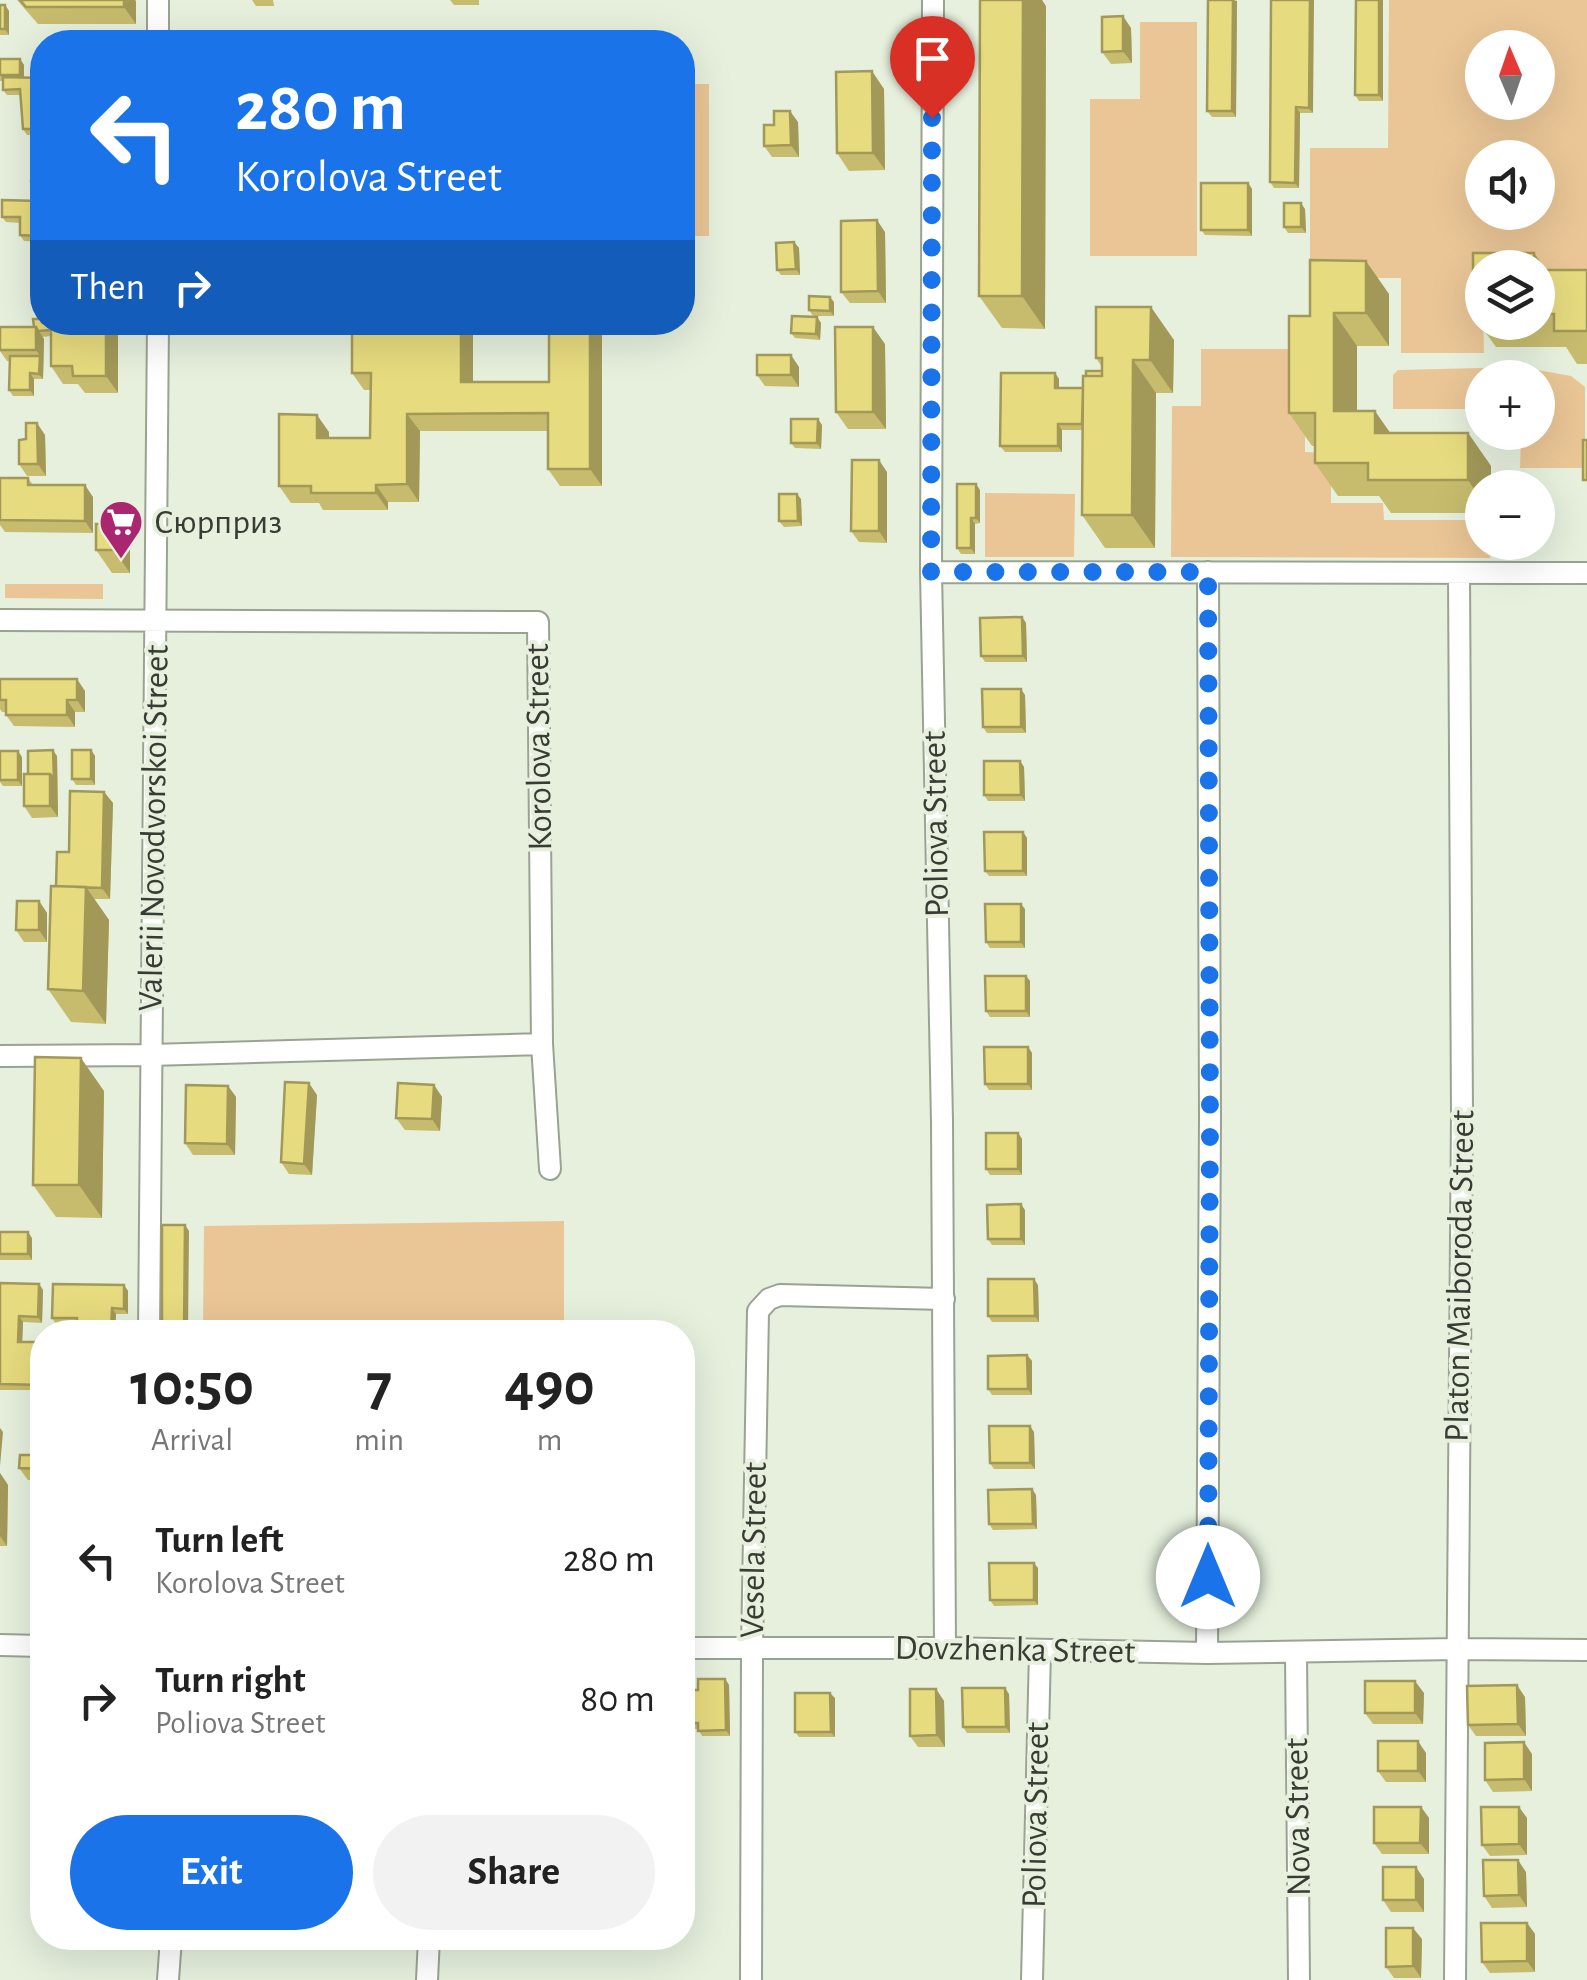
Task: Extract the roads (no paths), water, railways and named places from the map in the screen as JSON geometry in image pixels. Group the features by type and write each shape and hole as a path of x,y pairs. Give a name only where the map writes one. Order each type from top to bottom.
{"street":[{"path":"158,0 158,30"},
{"name":"Poliova Street","path":"933,0 931,572 944,1299 945,1648"},
{"name":"Valerii Novodvorskoi Street","path":"149,1320 158,335"},
{"path":"931,572 1587,574"},
{"path":"1207,1653 1208,572"},
{"name":"Platon Maiboroda Street","path":"1455,1980 1462,1114 1460,573"},
{"name":"Korolova Street","path":"0,620 538,622 542,1044 550,1169"},
{"path":"0,1056 542,1044"},
{"name":"Vesela Street","path":"752,1980 758,1312 780,1295 944,1299"},
{"path":"0,1645 30,1646"},
{"name":"Dovzhenka Street","path":"695,1648 1207,1653 1587,1650"},
{"name":"Poliova Street","path":"1032,1980 1040,1651"},
{"name":"Nova Street","path":"1296,1653 1300,1980"},
{"path":"168,1980 169,1950"},
{"path":"426,1980 429,1950"}],"place":[{"name":"Сюрприз","path":"121,560"}]}
